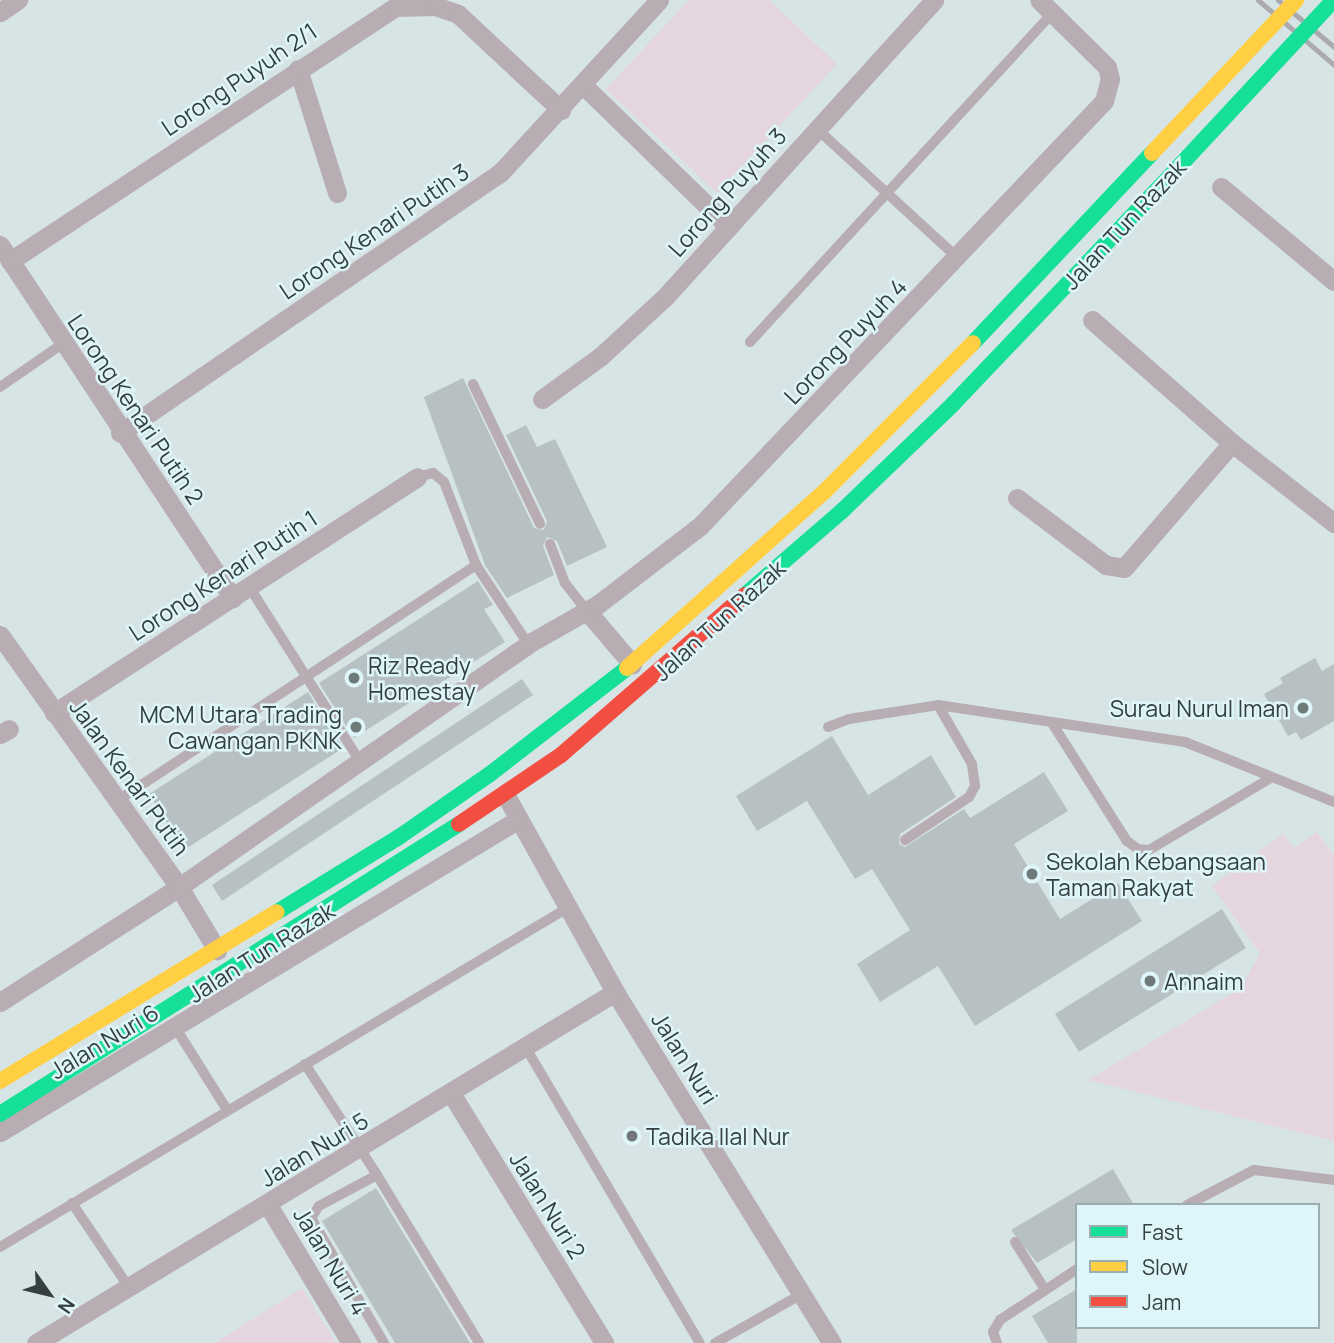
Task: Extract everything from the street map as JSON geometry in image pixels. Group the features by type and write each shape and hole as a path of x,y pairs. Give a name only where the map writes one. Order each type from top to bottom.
{"main road":[{"name":"Jalan Tun Razak","path":"0,1082 422,821 632,664 904,414 1296,0"},
{"name":"Jalan Tun Razak","path":"0,1114 505,794 561,755 647,684 843,510 953,404 1334,0"}],"street":[{"path":"0,12 18,0"},
{"name":"Lorong Kenari Putih 3","path":"121,433 470,197 500,173 584,86 659,0"},
{"name":"Lorong Puyuh 3","path":"542,399 632,330 934,0"},
{"name":"Lorong Puyuh 2/1","path":"5,253 395,7 435,6 458,14 561,110"},
{"name":"Lorong Puyuh 4","path":"0,1002 179,887 528,644 587,611 701,526 1104,101 1110,79 1098,57 1046,7"},
{"path":"298,69 337,193"},
{"path":"584,86 729,227"},
{"path":"1221,187 1334,281"},
{"name":"Lorong Kenari Putih 2","path":"5,253 62,344 233,598"},
{"path":"1092,320 1233,443 1334,523"},
{"path":"1017,498 1106,565 1124,568 1233,443"},
{"name":"Lorong Kenari Putih 1","path":"54,713 417,477"},
{"path":"587,611 632,664"},
{"name":"Jalan Kenari Putih","path":"0,635 179,887 217,950"},
{"name":"Jalan Nuri","path":"505,794 615,992 832,1343"},
{"name":"Jalan Nuri 6","path":"0,1132 519,819"},
{"name":"Jalan Nuri 5","path":"36,1343 362,1149 615,992"},
{"name":"Jalan Nuri 2","path":"451,1093 604,1343"},
{"name":"Jalan Nuri 4","path":"268,1205 351,1343"}],"lane":[{"path":"750,342 887,192 1046,7"},
{"path":"817,129 958,258"},
{"path":"0,387 62,344"},
{"path":"473,384 540,524"},
{"path":"417,477 433,473 444,482 475,565 528,644"},
{"path":"550,544 565,583 587,611"},
{"path":"117,801 475,565"},
{"path":"250,588 360,761"},
{"path":"905,840 969,797 975,786 972,764 938,705"},
{"path":"828,727 862,716 938,705 1185,743 1269,779 1334,802"},
{"path":"1052,723 1127,841 1138,849 1149,850 1269,779"},
{"path":"0,1247 569,907"},
{"path":"175,1027 228,1110"},
{"path":"526,1048 700,1343"},
{"path":"305,1064 362,1149 478,1343"},
{"path":"1191,1203 1254,1170 1334,1180"},
{"path":"377,1175 319,1206 311,1218 384,1343"},
{"path":"72,1203 128,1286"},
{"path":"1015,1242 1044,1288"},
{"path":"997,1343 993,1332 1000,1320 1044,1288 1075,1270"},
{"path":"715,1343 803,1294"}],"shaded area":[{"path":"689,0 769,0 837,64 717,193 606,89"},
{"path":"1317,832 1334,856 1334,1141 1088,1080 1241,988 1260,953 1212,886 1283,834 1294,848"},
{"path":"302,1288 336,1343 215,1343"}],"building":[{"path":"463,378 534,528 544,530 547,521 506,435 526,425 537,447 555,439 607,547 567,566 557,541 547,537 543,546 554,575 507,598 485,565 424,397"},
{"path":"478,581 493,605 484,609 505,642 354,738 319,683"},
{"name":"Surau Nurul Iman","path":"1315,658 1322,671 1334,664 1334,721 1301,740 1296,732 1288,736 1264,694 1283,683 1280,678"},
{"path":"522,679 533,695 222,901 212,885"},
{"path":"308,692 342,746 340,750 184,850 149,794"},
{"path":"832,736 868,795 931,755 956,797 900,834 899,844 905,847 964,809 970,818 1044,772 1068,811 1014,844 1060,919 1118,883 1142,921 975,1026 938,966 880,1002 857,964 910,930 872,869 855,879 807,801 757,831 736,796"},
{"name":"Annaim","path":"1222,909 1246,948 1079,1052 1055,1014"},
{"path":"1113,1169 1133,1203 1075,1203 1075,1240 1037,1263 1011,1230"},
{"path":"376,1188 470,1343 395,1343 322,1221"},
{"path":"1075,1290 1077,1343 1048,1343 1032,1316"}],"railway":[{"path":"1258,0 1334,65"},
{"path":"1278,0 1334,47"}],"traffic: fast":[{"path":"1173,173 1334,0"},
{"path":"973,343 1152,153"},
{"path":"745,595 843,510 953,404 1173,173"},
{"path":"277,912 399,837 490,774 627,668"},
{"path":"0,1114 459,824"}],"traffic: slow":[{"path":"1152,153 1296,0"},
{"path":"627,668 825,491 973,343"},
{"path":"0,1081 277,912"}],"traffic: jam":[{"path":"459,824 561,755 745,595"}],"place":[{"name":"Riz Ready Homestay","path":"354,678"},
{"name":"Surau Nurul Iman","path":"1303,708"},
{"name":"MCM Utara Trading Cawangan PKNK","path":"356,727"},
{"name":"Sekolah Kebangsaan Taman Rakyat","path":"1032,874"},
{"name":"Annaim","path":"1150,981"},
{"name":"Tadika Ilal Nur","path":"632,1136"}]}
